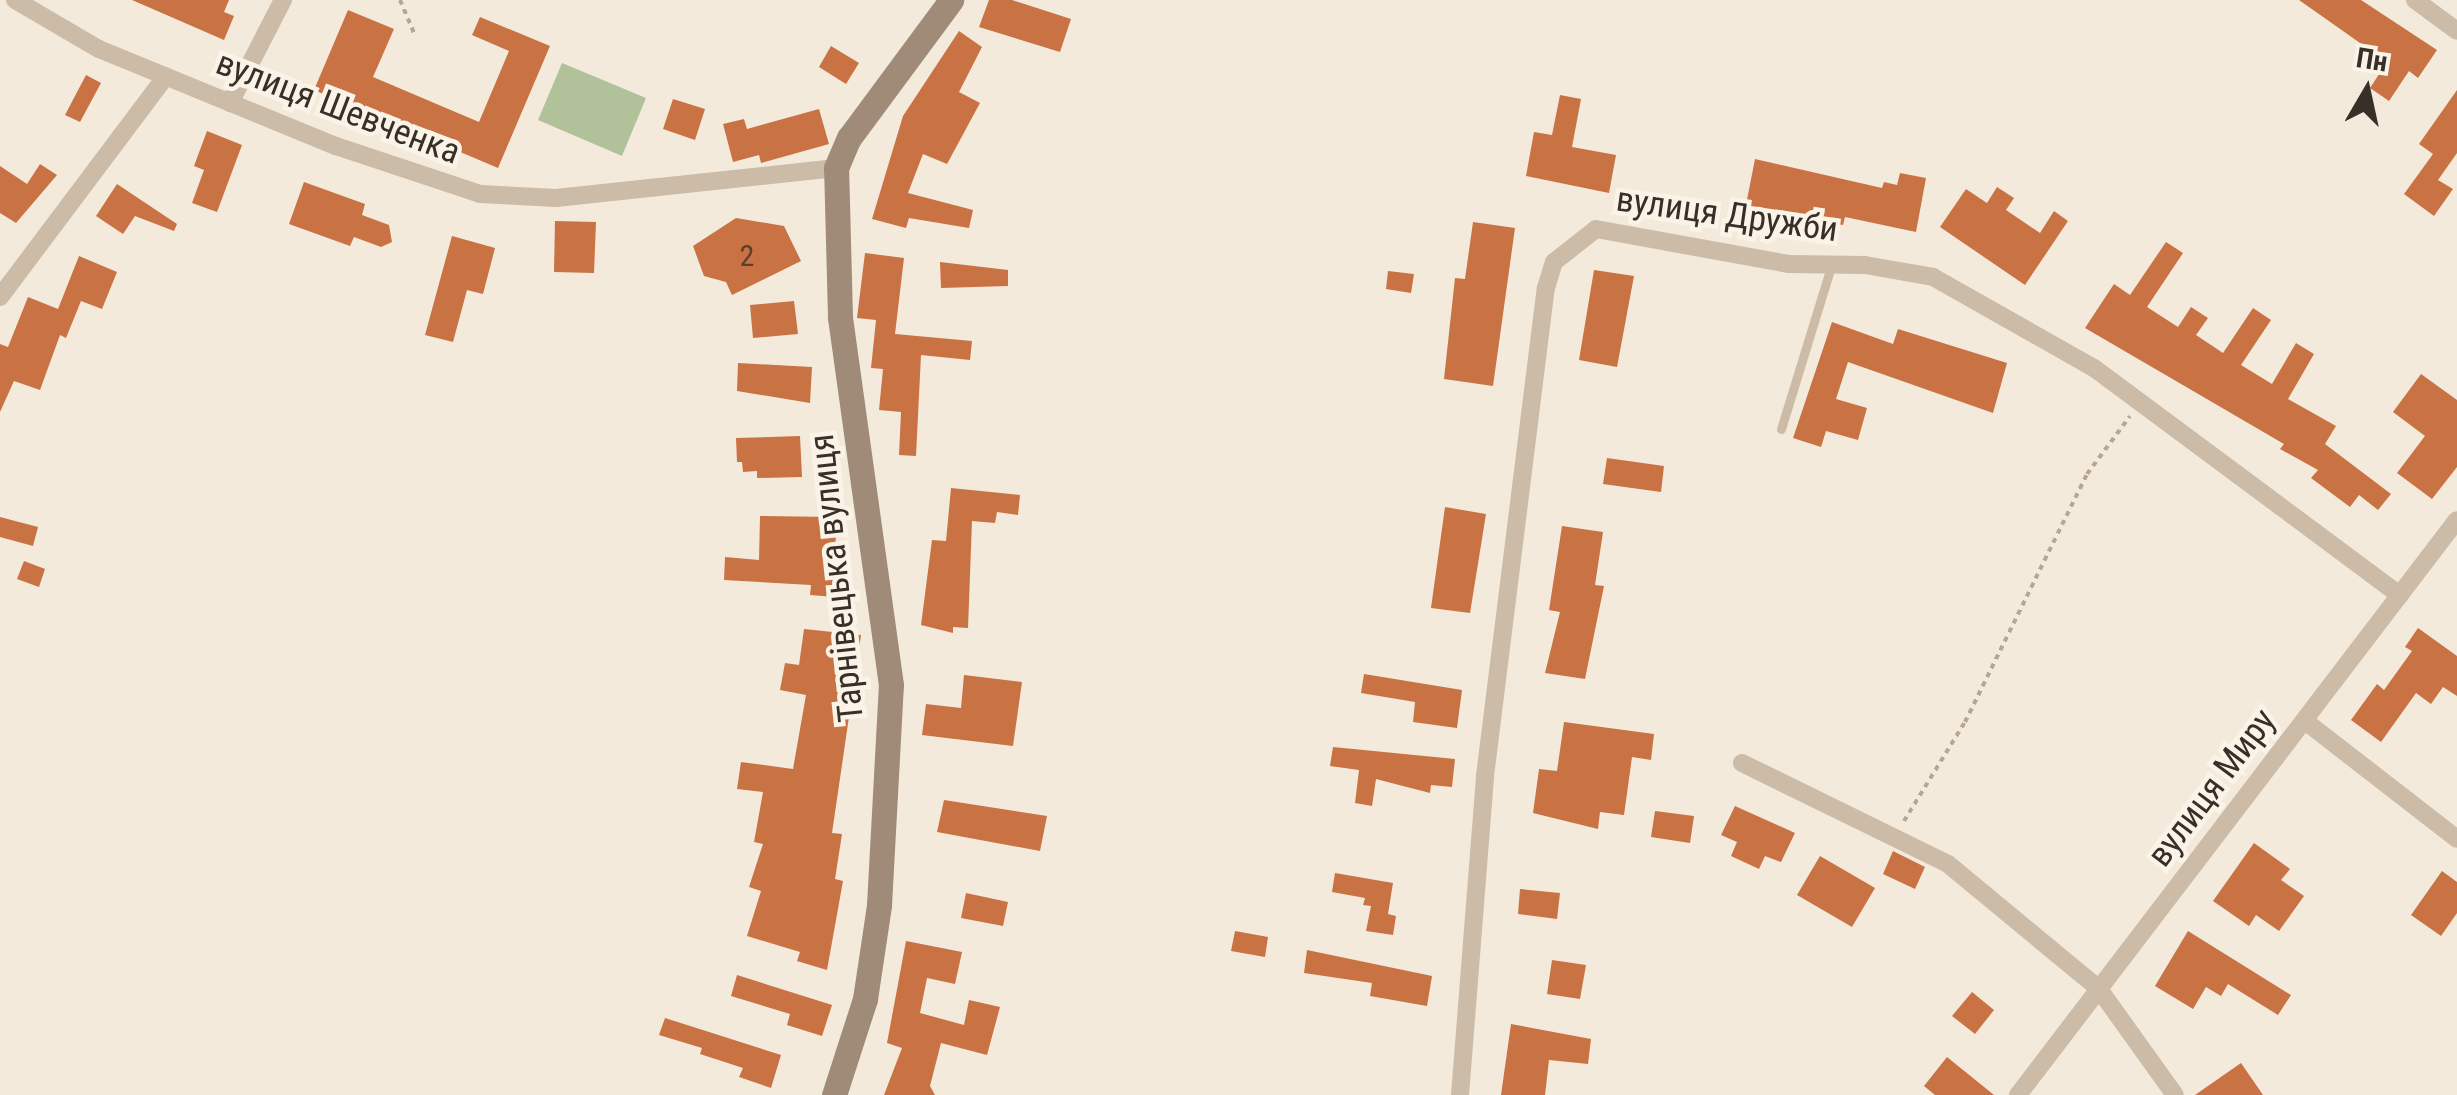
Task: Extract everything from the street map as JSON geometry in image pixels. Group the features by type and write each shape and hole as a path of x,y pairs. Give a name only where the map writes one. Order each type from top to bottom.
{"street":[{"name":"вулиця Шевченка","path":"15,0 99,49 230,103 480,194 556,198 836,168"},
{"path":"230,103 282,0"},
{"path":"836,168 849,138 951,0"},
{"path":"2415,0 2457,31"},
{"path":"0,297 166,76"},
{"name":"Тарнівецька вулиця","path":"834,1095 865,999 879,905 892,685 840,317 836,168"},
{"name":"вулиця Дружби","path":"1460,1095 1485,776 1554,262 1596,228 1621,228 1788,264 1934,277 2094,368 2400,596"},
{"name":"вулиця Миру","path":"2018,1095 2457,520"},
{"path":"2305,720 2457,840"},
{"path":"1742,763 1896,834 1948,864 2100,989 2175,1095"}],"lane":[{"path":"1781,429 1830,266"}],"path":[{"path":"400,0 415,36"},
{"path":"1896,834 1964,722 2087,474 2140,403"}],"green space":[{"path":"562,63 646,98 622,156 538,120"}],"building":[{"path":"132,0 229,0 224,12 234,16 224,40"},
{"path":"989,0 1012,0 1071,19 1060,52 979,27"},
{"path":"2299,0 2361,0 2437,50 2418,78 2409,71 2389,101 2370,88 2387,62"},
{"path":"348,10 394,29 373,77 479,122 509,51 472,35 480,17 550,46 498,168 314,90"},
{"path":"959,31 982,47 959,92 980,103 947,164 923,154 908,193 973,210 969,228 909,218 906,228 872,219 903,116"},
{"path":"831,46 859,63 846,84 819,67"},
{"path":"86,75 101,83 80,122 65,115"},
{"path":"2457,90 2457,153 2438,180 2453,189 2434,216 2404,194 2433,154 2419,144"},
{"path":"1560,95 1581,99 1572,147 1616,155 1609,193 1526,176 1534,132 1552,135"},
{"path":"673,99 705,109 695,140 663,129"},
{"path":"819,109 829,144 761,163 759,155 733,162 723,124 744,119 747,129"},
{"path":"207,131 242,145 217,212 192,203 204,170 194,166"},
{"path":"1755,159 1882,188 1884,182 1897,185 1900,173 1926,178 1916,232 1845,217 1843,225 1745,210"},
{"path":"40,164 57,175 16,223 0,213 0,166 27,184"},
{"path":"304,182 365,204 362,215 389,225 392,242 381,247 354,237 350,246 289,224"},
{"path":"117,184 177,224 174,231 135,216 123,234 96,216"},
{"path":"1997,187 2014,198 2006,210 2040,233 2054,211 2068,221 2025,285 1940,227 1966,189 1987,203"},
{"path":"736,218 784,226 801,261 732,295 726,282 704,276 693,246"},
{"path":"555,221 596,222 594,273 554,272"},
{"path":"1473,222 1515,228 1493,386 1444,379 1455,278 1465,279"},
{"path":"452,236 495,248 483,294 467,290 453,342 425,335"},
{"path":"2166,242 2183,253 2147,307 2178,327 2191,307 2208,318 2196,335 2223,353 2253,308 2271,320 2241,365 2272,384 2296,343 2314,354 2288,399 2336,426 2325,444 2391,494 2378,510 2359,495 2350,507 2311,478 2318,470 2280,449 2284,444 2085,328 2114,284 2130,295"},
{"path":"865,253 904,258 895,334 972,341 970,360 921,355 916,456 899,455 901,412 879,410 883,369 871,368 876,320 857,318"},
{"path":"79,256 117,272 102,309 81,301 66,338 60,335 40,390 14,381 0,412 0,344 8,347 28,297 58,309"},
{"path":"940,262 1008,270 1008,286 941,288"},
{"path":"1594,270 1634,276 1617,367 1579,360"},
{"path":"1388,271 1414,274 1411,293 1386,289"},
{"path":"794,301 798,334 753,338 750,305"},
{"path":"1832,322 1893,344 1898,329 2007,363 1993,413 1848,362 1836,399 1867,408 1858,440 1826,431 1821,447 1793,438"},
{"path":"738,363 812,367 810,403 737,391"},
{"path":"2421,374 2457,400 2457,467 2432,499 2397,473 2425,436 2393,412"},
{"path":"800,436 802,477 757,478 757,471 743,472 742,462 737,462 736,438"},
{"path":"1607,458 1664,466 1661,492 1603,484"},
{"path":"951,488 1020,495 1018,515 997,512 995,523 972,521 968,628 953,627 953,633 921,625 932,540 946,541"},
{"path":"1445,507 1486,514 1470,613 1431,608"},
{"path":"760,516 836,517 835,597 810,595 811,585 724,580 725,557 759,560"},
{"path":"0,517 38,527 33,546 0,537"},
{"path":"1562,526 1603,532 1595,585 1604,586 1585,679 1545,673 1560,612 1549,610"},
{"path":"24,561 45,569 39,587 17,579"},
{"path":"2418,628 2457,656 2457,696 2443,687 2431,704 2416,693 2381,742 2351,720 2377,684 2384,690 2412,651 2405,647"},
{"path":"804,629 861,635 832,833 842,834 835,879 843,881 827,970 797,961 800,952 747,936 761,891 749,887 763,844 754,842 763,792 737,789 741,762 793,769 806,695 780,690 785,663 799,665"},
{"path":"1364,674 1462,690 1457,728 1413,722 1415,702 1361,693"},
{"path":"964,675 1022,682 1013,746 922,735 926,704 961,708"},
{"path":"1564,722 1654,734 1651,760 1632,757 1624,815 1600,812 1598,829 1533,813 1539,769 1557,771"},
{"path":"1333,747 1455,759 1452,787 1431,785 1430,793 1376,779 1372,806 1355,803 1359,770 1330,766"},
{"path":"944,800 1047,816 1040,851 937,832"},
{"path":"1735,806 1795,833 1781,862 1765,856 1759,869 1731,856 1737,842 1721,835"},
{"path":"1655,811 1694,816 1690,843 1651,837"},
{"path":"2254,843 2290,869 2281,880 2304,896 2279,931 2256,915 2249,926 2213,901"},
{"path":"1893,851 1925,867 1915,889 1883,874"},
{"path":"1820,856 1875,888 1852,927 1797,895"},
{"path":"2442,871 2457,882 2457,913 2441,936 2411,915"},
{"path":"1335,873 1393,883 1388,914 1396,916 1393,935 1366,931 1371,906 1363,905 1365,898 1332,892"},
{"path":"1520,889 1560,893 1557,919 1518,914"},
{"path":"966,893 1008,902 1003,926 961,918"},
{"path":"1235,931 1268,937 1265,957 1231,951"},
{"path":"2188,931 2291,995 2278,1015 2228,984 2221,996 2206,987 2193,1009 2155,986"},
{"path":"906,941 962,952 955,984 927,978 920,1013 964,1025 969,1000 1000,1007 987,1055 941,1043 930,1086 935,1095 884,1095 902,1048 887,1043"},
{"path":"1307,950 1432,976 1427,1006 1370,996 1372,983 1304,973"},
{"path":"1552,960 1586,965 1580,999 1547,994"},
{"path":"737,975 832,1005 822,1036 787,1025 790,1014 731,996"},
{"path":"1972,992 1994,1010 1975,1034 1952,1016"},
{"path":"665,1018 781,1055 771,1088 739,1077 743,1068 700,1054 702,1048 659,1035"},
{"path":"1511,1024 1591,1039 1588,1064 1549,1060 1545,1095 1501,1095"},
{"path":"1947,1057 1994,1095 1935,1095 1924,1086"},
{"path":"2241,1063 2263,1095 2195,1095"}]}
